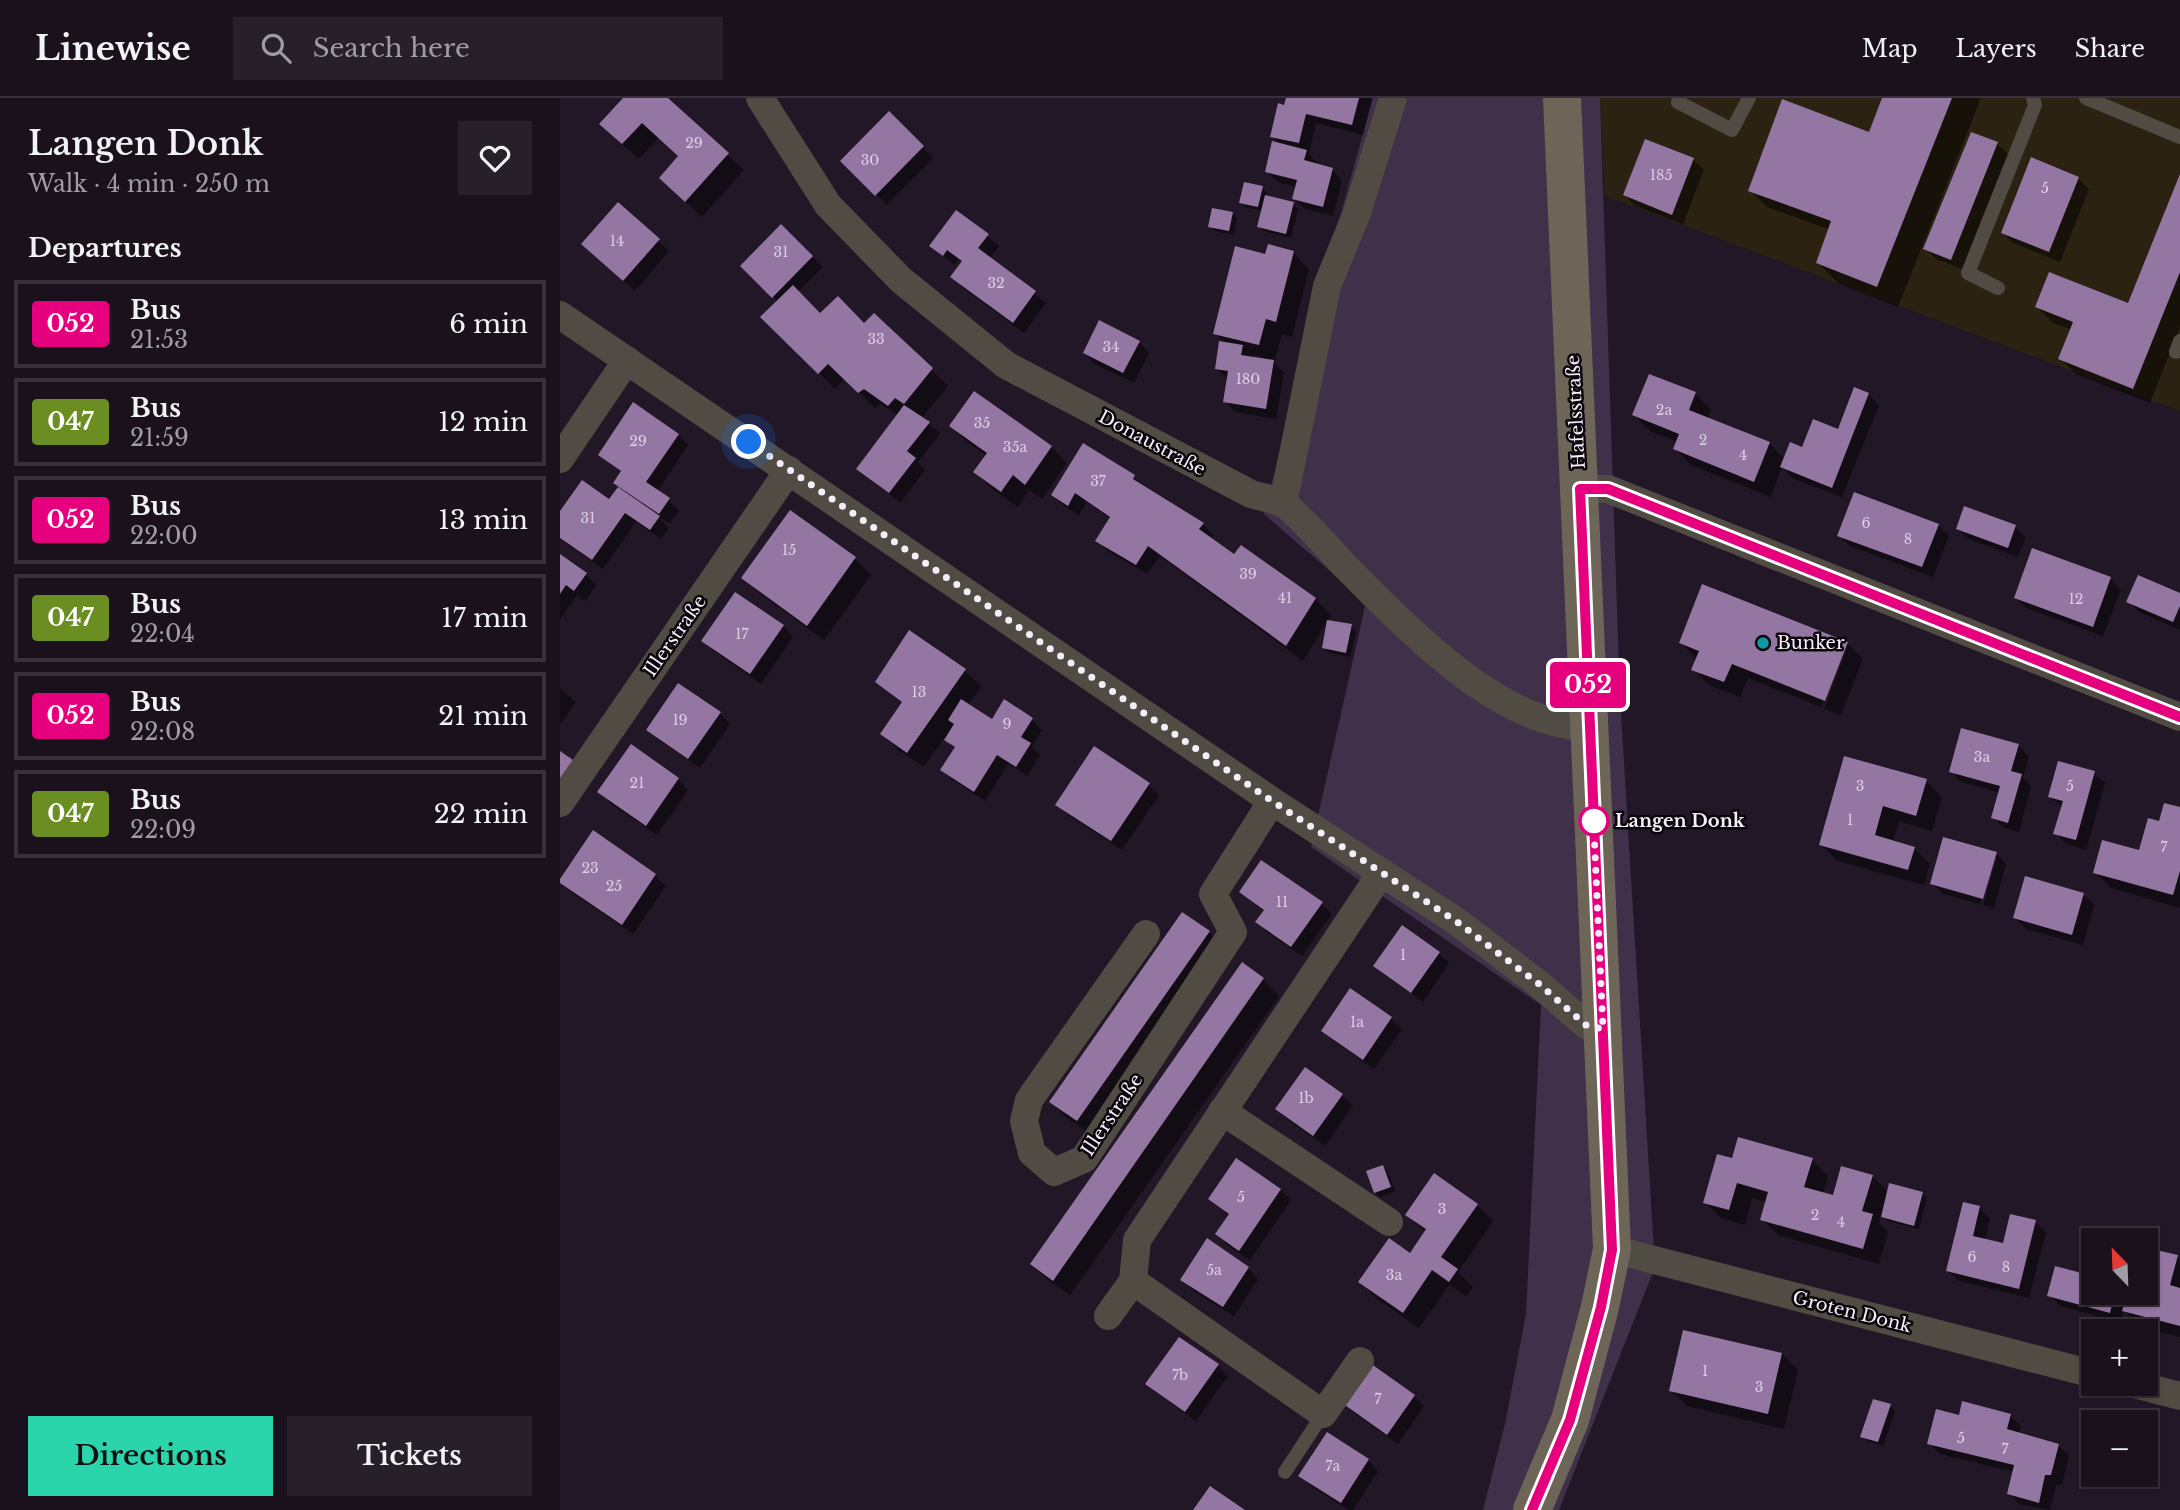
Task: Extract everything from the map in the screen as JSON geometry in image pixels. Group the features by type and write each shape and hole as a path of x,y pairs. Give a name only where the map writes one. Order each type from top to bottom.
{"main road":[{"name":"Hafelsstraße","path":"1532,1510 1570,1420 1601,1307 1612,1250 1562,98"}],"street":[{"name":"Donaustraße","path":"760,98 828,205 901,280 1006,365 1251,495 1283,504 1398,619 1473,683 1525,712 1567,727 1590,727"},
{"path":"1283,504 1327,286 1357,213 1393,98"},
{"path":"560,315 1272,801 1456,921 1539,984 1586,1025 1603,1029"},
{"path":"560,459 626,360"},
{"name":"Illerstraße","path":"560,803 789,470"},
{"path":"1580,489 1608,489 2180,717"},
{"name":"Illerstraße","path":"1146,934 1029,1100 1024,1121 1032,1153 1054,1172 1084,1159 1233,932 1213,894 1272,801"},
{"path":"1108,1317 1133,1281 1137,1240 1382,872"},
{"path":"1222,1111 1389,1222"},
{"name":"Groten Donk","path":"1612,1250 2081,1371"},
{"path":"1133,1281 1322,1414 1360,1360"},
{"path":"2158,1390 2180,1396"}],"lane":[{"path":"1679,98 1678,102 1732,130 1749,98"},
{"path":"1998,288 1968,273 2035,105 2033,98"},
{"path":"2086,98 2180,137"},
{"path":"1285,1472 1322,1414"}],"shaded area":[{"path":"1373,98 1600,98 1620,698 1655,1267 1559,1510 1483,1510 1505,1424 1526,1314 1541,1005 1311,847 1366,602 1264,514 1325,270"},
{"path":"1600,98 2180,98 2180,411 1605,196"}],"building":[{"path":"623,98 668,98 729,153 685,202 659,178 678,156 642,123 622,144 599,124"},
{"path":"1286,98 1359,98 1352,125 1306,114 1299,143 1270,137 1278,103 1284,105"},
{"path":"1882,98 1952,98 1877,287 1816,263 1831,221 1748,191 1782,99 1869,132"},
{"path":"889,111 924,146 875,196 840,161"},
{"path":"1971,132 1998,142 1951,260 1923,249"},
{"path":"1645,139 1694,158 1672,215 1623,195"},
{"path":"1272,141 1307,150 1304,160 1333,168 1323,207 1292,199 1297,180 1265,172"},
{"path":"2031,157 2079,177 2049,252 2001,233"},
{"path":"2180,174 2180,272 2133,389 2058,359 2073,322 2035,307 2049,272 2128,303"},
{"path":"1244,182 1263,186 1258,207 1239,203"},
{"path":"1265,195 1294,202 1286,234 1257,227"},
{"path":"618,202 660,239 623,281 581,244"},
{"path":"1212,208 1233,212 1229,231 1208,227"},
{"path":"956,210 989,234 978,248 1036,291 1013,323 950,277 962,261 947,250 943,256 929,246"},
{"path":"781,224 813,256 772,298 740,266"},
{"path":"1268,244 1294,251 1276,322 1266,319 1259,345 1213,334 1235,246 1265,254"},
{"path":"793,285 820,313 838,296 864,323 874,313 933,368 904,404 895,398 888,406 864,389 858,393 828,364 818,374 760,317"},
{"path":"1099,320 1140,341 1123,373 1083,353"},
{"path":"1219,341 1243,345 1241,355 1274,360 1266,409 1223,402 1228,371 1215,369"},
{"path":"1649,374 1696,392 1689,410 1770,442 1754,482 1673,449 1679,434 1632,415"},
{"path":"1854,387 1869,393 1832,488 1780,467 1790,442 1802,447 1813,419 1838,429"},
{"path":"974,391 1052,446 1025,485 1013,475 1001,492 973,472 987,453 949,426"},
{"path":"633,402 679,434 646,482 670,498 659,514 613,483 621,471 598,455"},
{"path":"904,405 930,422 907,451 916,458 889,493 856,469"},
{"path":"1083,443 1135,475 1133,479 1204,523 1199,529 1234,554 1241,545 1316,598 1286,646 1148,546 1136,565 1095,541 1110,517 1075,493 1068,506 1051,495"},
{"path":"582,480 609,499 618,487 660,516 650,530 625,513 592,560 560,538 560,511"},
{"path":"1854,492 1939,524 1922,567 1837,536"},
{"path":"1964,506 2016,525 2008,548 1956,529"},
{"path":"790,510 856,557 807,626 741,578"},
{"path":"2032,548 2111,577 2093,627 2014,598"},
{"path":"560,554 587,573 574,591 566,585 560,594"},
{"path":"2138,575 2180,593 2180,606 2173,622 2126,602"},
{"name":"Bunker","path":"1702,584 1848,642 1825,701 1732,664 1724,682 1691,670 1699,651 1679,643"},
{"path":"735,592 784,625 750,674 701,641"},
{"path":"1327,620 1352,624 1346,653 1322,648"},
{"path":"909,630 966,669 907,753 880,734 902,702 875,682"},
{"path":"678,683 721,712 688,759 646,730"},
{"path":"961,699 992,719 1004,699 1033,718 1021,737 1031,743 1016,767 997,755 974,792 940,770 955,747 944,740 954,724 948,720"},
{"path":"1961,728 2019,744 2011,771 2022,774 2008,823 1991,818 2000,786 1949,772"},
{"path":"631,744 679,778 646,826 597,792"},
{"path":"1094,746 1150,783 1111,841 1055,805"},
{"path":"560,751 573,760 560,779"},
{"path":"1844,756 1927,779 1916,816 1883,806 1875,835 1915,847 1908,870 1819,845"},
{"path":"2058,761 2095,771 2076,840 2053,834 2063,801 2048,797"},
{"path":"2164,803 2180,807 2180,871 2173,895 2093,873 2102,840 2139,850 2148,818 2159,821"},
{"path":"593,830 656,874 622,925 560,883 560,879"},
{"path":"1943,837 1997,852 1983,899 1930,884"},
{"path":"1261,860 1323,902 1291,947 1255,922 1264,910 1239,892"},
{"path":"2025,876 2084,893 2072,935 2013,918"},
{"path":"1182,912 1210,931 1077,1121 1049,1102"},
{"path":"1402,925 1440,952 1411,993 1373,966"},
{"path":"1242,962 1264,978 1053,1281 1030,1264"},
{"path":"1350,988 1392,1017 1363,1060 1321,1031"},
{"path":"1305,1067 1343,1094 1313,1136 1275,1109"},
{"path":"1738,1137 1813,1158 1804,1187 1833,1195 1841,1166 1873,1175 1862,1211 1873,1214 1863,1249 1760,1220 1768,1192 1737,1183 1729,1210 1703,1203 1717,1154 1732,1158"},
{"path":"1236,1158 1281,1189 1239,1251 1215,1234 1229,1214 1208,1199"},
{"path":"1383,1165 1391,1187 1374,1193 1366,1171"},
{"path":"1434,1173 1478,1204 1441,1257 1458,1269 1449,1282 1432,1270 1403,1313 1358,1282 1389,1238 1410,1253 1426,1229 1405,1215"},
{"path":"1889,1183 1923,1192 1914,1226 1881,1217"},
{"path":"1963,1202 1980,1206 1973,1236 2003,1243 2010,1214 2036,1220 2019,1289 1946,1271"},
{"path":"1207,1238 1249,1267 1223,1307 1180,1280"},
{"path":"2158,1250 2178,1255 2170,1285 2180,1288 2180,1326 2122,1311 2123,1306 2158,1306"},
{"path":"2055,1266 2081,1273 2081,1305 2047,1296"},
{"path":"2084,1306 2112,1306 2110,1313"},
{"path":"1683,1330 1782,1353 1768,1414 1669,1391"},
{"path":"1179,1337 1219,1364 1185,1412 1145,1384"},
{"path":"1370,1363 1415,1395 1387,1435 1342,1403"},
{"path":"1873,1399 1891,1404 1878,1442 1860,1437"},
{"path":"1962,1401 2011,1414 2007,1429 2059,1444 2051,1475 2045,1475 2039,1503 2007,1494 2014,1465 1927,1444 1936,1409 1959,1415"},
{"path":"1327,1432 1369,1459 1341,1503 1298,1476"},
{"path":"1210,1486 1245,1510 1193,1510"}],"bus line":[{"name":"052","path":"1532,1510 1570,1420 1601,1307 1612,1250 1580,489 1608,489 2180,717"}],"place":[{"name":"Bunker","path":"1763,643"},
{"name":"Langen Donk","path":"1594,821"}],"route":[{"path":"749,442 1272,801 1456,921 1539,984 1586,1025 1603,1029 1593,809 1594,821"}]}
